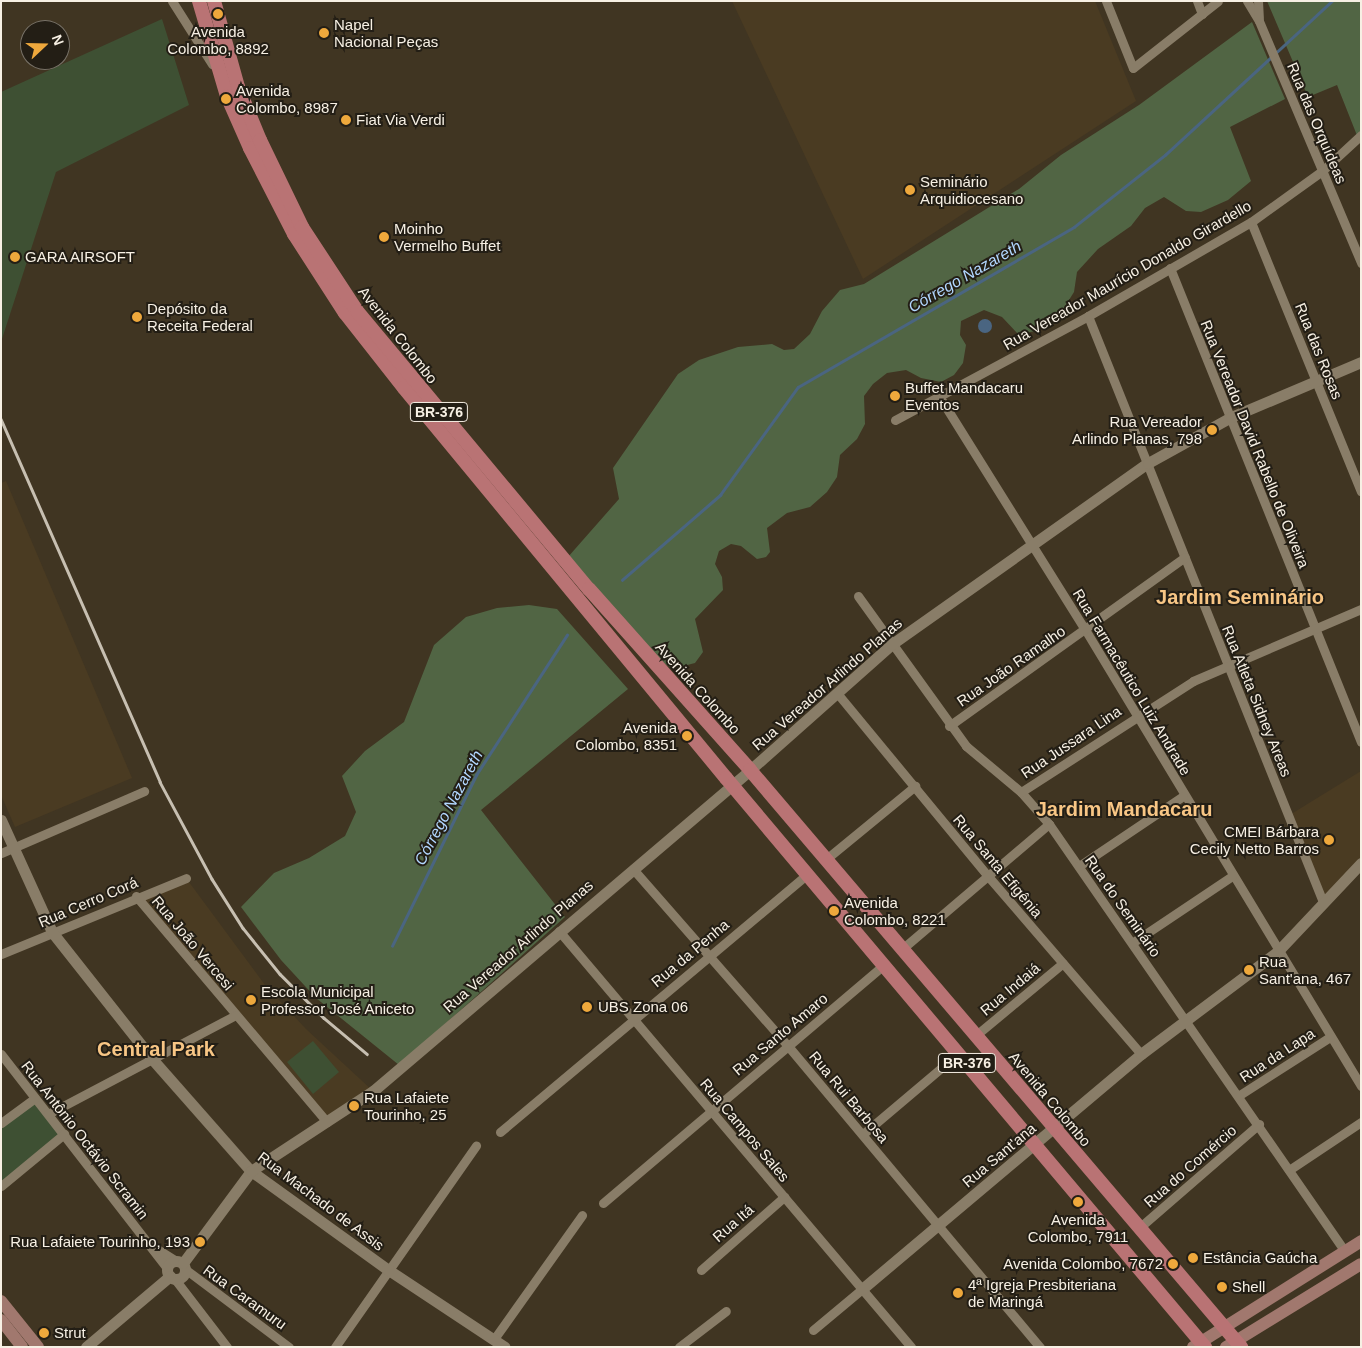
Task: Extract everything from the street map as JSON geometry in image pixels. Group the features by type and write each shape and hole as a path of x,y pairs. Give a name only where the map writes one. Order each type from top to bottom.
{"main road":[{"name":"Avenida Colombo","path":"199,1 227,96 275,200 345,313 410,396 732,786 1036,1144 1199,1345"},
{"name":"Avenida Colombo","path":"214,1 238,87 260,140 302,227 357,311 589,589 750,770 1224,1327 1234,1345"},
{"path":"845,919 863,904"},
{"path":"1199,1345 1285,1287 1361,1240"},
{"path":"1234,1345 1294,1304 1361,1264"},
{"path":"1285,1287 1294,1304"},
{"path":"1,1301 38,1347"},
{"path":"1,1320 22,1347"}],"street":[{"path":"172,1 204,48 227,96"},
{"path":"1106,1 1133,68 1218,1"},
{"path":"1197,1 1202,14"},
{"name":"Rua das Orquídeas","path":"1247,1 1268,41 1361,263"},
{"name":"Rua das Orquídeas","path":"1258,1 1259,21"},
{"name":"Rua Vereador Maurício Donaldo Girardello","path":"895,420 1088,316 1251,222 1322,171 1361,135"},
{"name":"Rua das Rosas","path":"1251,222 1361,491"},
{"name":"Rua Vereador David Rabello de Oliveira","path":"1170,268 1231,417 1313,628 1361,742"},
{"name":"Rua Atleta Sidney Areas","path":"1088,316 1323,902"},
{"name":"Rua Vereador Arlindo Planas","path":"251,1171 327,1122 384,1081 732,786 892,644 1148,463 1231,417 1361,362"},
{"name":"Rua Farmacêutico Luiz Andrade","path":"939,396 1086,630 1183,796 1361,1086"},
{"name":"Rua João Ramalho","path":"949,726 1086,630 1185,557"},
{"name":"Rua do Seminário","path":"858,596 949,726 978,759 1021,792 1049,824 1259,1124 1344,1250"},
{"name":"Rua Jussara Lina","path":"1021,792 1136,716 1227,664 1361,609"},
{"name":"Rua Santa Efigênia","path":"837,693 987,875 1141,1054"},
{"path":"825,860 915,786"},
{"path":"1,853 144,791"},
{"path":"1079,866 1183,796"},
{"name":"Rua Machado de Assis","path":"1,820 52,932 153,1060 251,1171 387,1269 505,1347"},
{"path":"902,950 987,875 1049,824"},
{"name":"Rua Sant'ana","path":"813,1330 1141,1054 1185,1019 1278,951 1361,863"},
{"name":"Rua Rui Barbosa","path":"633,869 788,1046 1040,1347"},
{"name":"Rua da Penha","path":"500,1132 807,874"},
{"path":"1132,943 1232,876"},
{"name":"Rua Cerro Corá","path":"1,954 136,896 186,878"},
{"name":"Rua João Vercesi","path":"136,896 327,1122"},
{"name":"Rua Campos Sales","path":"559,932 911,1347"},
{"name":"Rua Indaiá","path":"975,1036 1063,963"},
{"name":"Rua Santo Amaro","path":"603,1203 884,965"},
{"path":"48,1114 236,1016"},
{"name":"Rua da Lapa","path":"1238,1096 1330,1037"},
{"path":"862,1134 959,1053"},
{"name":"Rua Antônio Octávio Scramin","path":"1,1054 148,1242 176,1269 227,1347"},
{"path":"1,1123 35,1098"},
{"path":"1289,1170 1361,1122"},
{"name":"Rua do Comércio","path":"1139,1228 1259,1124"},
{"path":"1,1186 64,1134"},
{"path":"335,1347 387,1269 476,1146"},
{"path":"86,1347 176,1269 251,1171"},
{"name":"Rua Itá","path":"701,1270 784,1197"},
{"path":"494,1339 582,1215"},
{"name":"Rua Caramuru","path":"176,1269 290,1347"},
{"path":"679,1347 726,1311"}],"shaded area":[{"name":"Seminário Arquidiocesano","path":"732,1 1095,1 1136,101 863,279"},
{"path":"6,481 132,778 15,827 1,795 1,483"},
{"name":"CMEI Bárbara Cecily Netto Barros","path":"1361,771 1361,863 1323,902 1288,816"},
{"name":"Escola Municipal Professor José Aniceto","path":"186,878 265,985 306,1029 373,1091 327,1122 136,896"}],"green space":[{"path":"1267,1 1361,1 1361,135 1358,138 1337,85 1308,97"},
{"name":"GARA AIRSOFT","path":"162,19 189,105 56,172 1,342 1,92 50,70 70,70 70,61"},
{"path":"1252,22 1285,99 1230,127 1251,181 1228,200 1201,212 1186,211 1164,197 1145,208 1131,226 1098,249 1077,272 1074,292 1064,308 1036,331 1018,334 1002,317 984,310 961,321 960,335 966,345 963,363 954,375 941,382 921,378 906,370 887,373 873,384 864,396 865,424 857,439 840,455 837,477 827,492 810,507 787,513 767,528 770,552 766,557 757,559 741,546 731,544 719,551 715,564 722,577 723,590 695,619 703,652 695,663 672,669 659,659 568,557 619,499 613,468 678,374 699,360 738,347 772,344 784,350 794,349 810,334 822,311 840,290 864,284 1019,189 1061,155 1139,105"},
{"path":"529,605 557,609 628,689 481,810 565,917 399,1065 316,998 281,960 241,907 274,873 309,858 345,836 356,812 342,776 365,751 404,722 434,645 466,617 497,608"},
{"path":"313,1041 339,1072 313,1094 287,1062"},
{"path":"35,1098 64,1134 1,1186 1,1123"}],"water":[{"path":"982,319 988,319 992,326 988,333 982,333 978,329 978,323"}],"waterway":[{"name":"Córrego Nazareth","path":"622,580 720,495 798,387 1074,227 1165,155 1332,1"},
{"name":"Córrego Nazareth","path":"392,946 476,775 567,635"}],"railway":[{"path":"1,419 160,782 212,879 243,928 280,974 324,1018 367,1054"}],"place":[{"name":"Avenida Colombo, 8892","path":"218,14"},
{"name":"Napel Nacional Peças","path":"324,33"},
{"name":"Avenida Colombo, 8987","path":"226,99"},
{"name":"Fiat Via Verdi","path":"346,120"},
{"name":"Seminário Arquidiocesano","path":"910,190"},
{"name":"Moinho Vermelho Buffet","path":"384,237"},
{"name":"GARA AIRSOFT","path":"15,257"},
{"name":"Depósito da Receita Federal","path":"137,317"},
{"name":"Buffet Mandacaru Eventos","path":"895,396"},
{"name":"Rua Vereador Arlindo Planas, 798","path":"1212,430"},
{"name":"Avenida Colombo, 8351","path":"687,736"},
{"name":"CMEI Bárbara Cecily Netto Barros","path":"1329,840"},
{"name":"Avenida Colombo, 8221","path":"834,911"},
{"name":"Rua Sant'ana, 467","path":"1249,970"},
{"name":"Escola Municipal Professor José Aniceto","path":"251,1000"},
{"name":"UBS Zona 06","path":"587,1007"},
{"name":"Rua Lafaiete Tourinho, 25","path":"354,1106"},
{"name":"Avenida Colombo, 7911","path":"1078,1202"},
{"name":"Rua Lafaiete Tourinho, 193","path":"200,1242"},
{"name":"Estância Gaúcha","path":"1193,1258"},
{"name":"Avenida Colombo, 7672","path":"1173,1264"},
{"name":"Shell","path":"1222,1287"},
{"name":"4ª Igreja Presbiteriana de Maringá","path":"958,1293"},
{"name":"Strut","path":"44,1333"}],"district":[{"name":"Jardim Seminário","path":"1240,597"},
{"name":"Jardim Mandacaru","path":"1124,809"},
{"name":"Central Park","path":"156,1049"}]}
